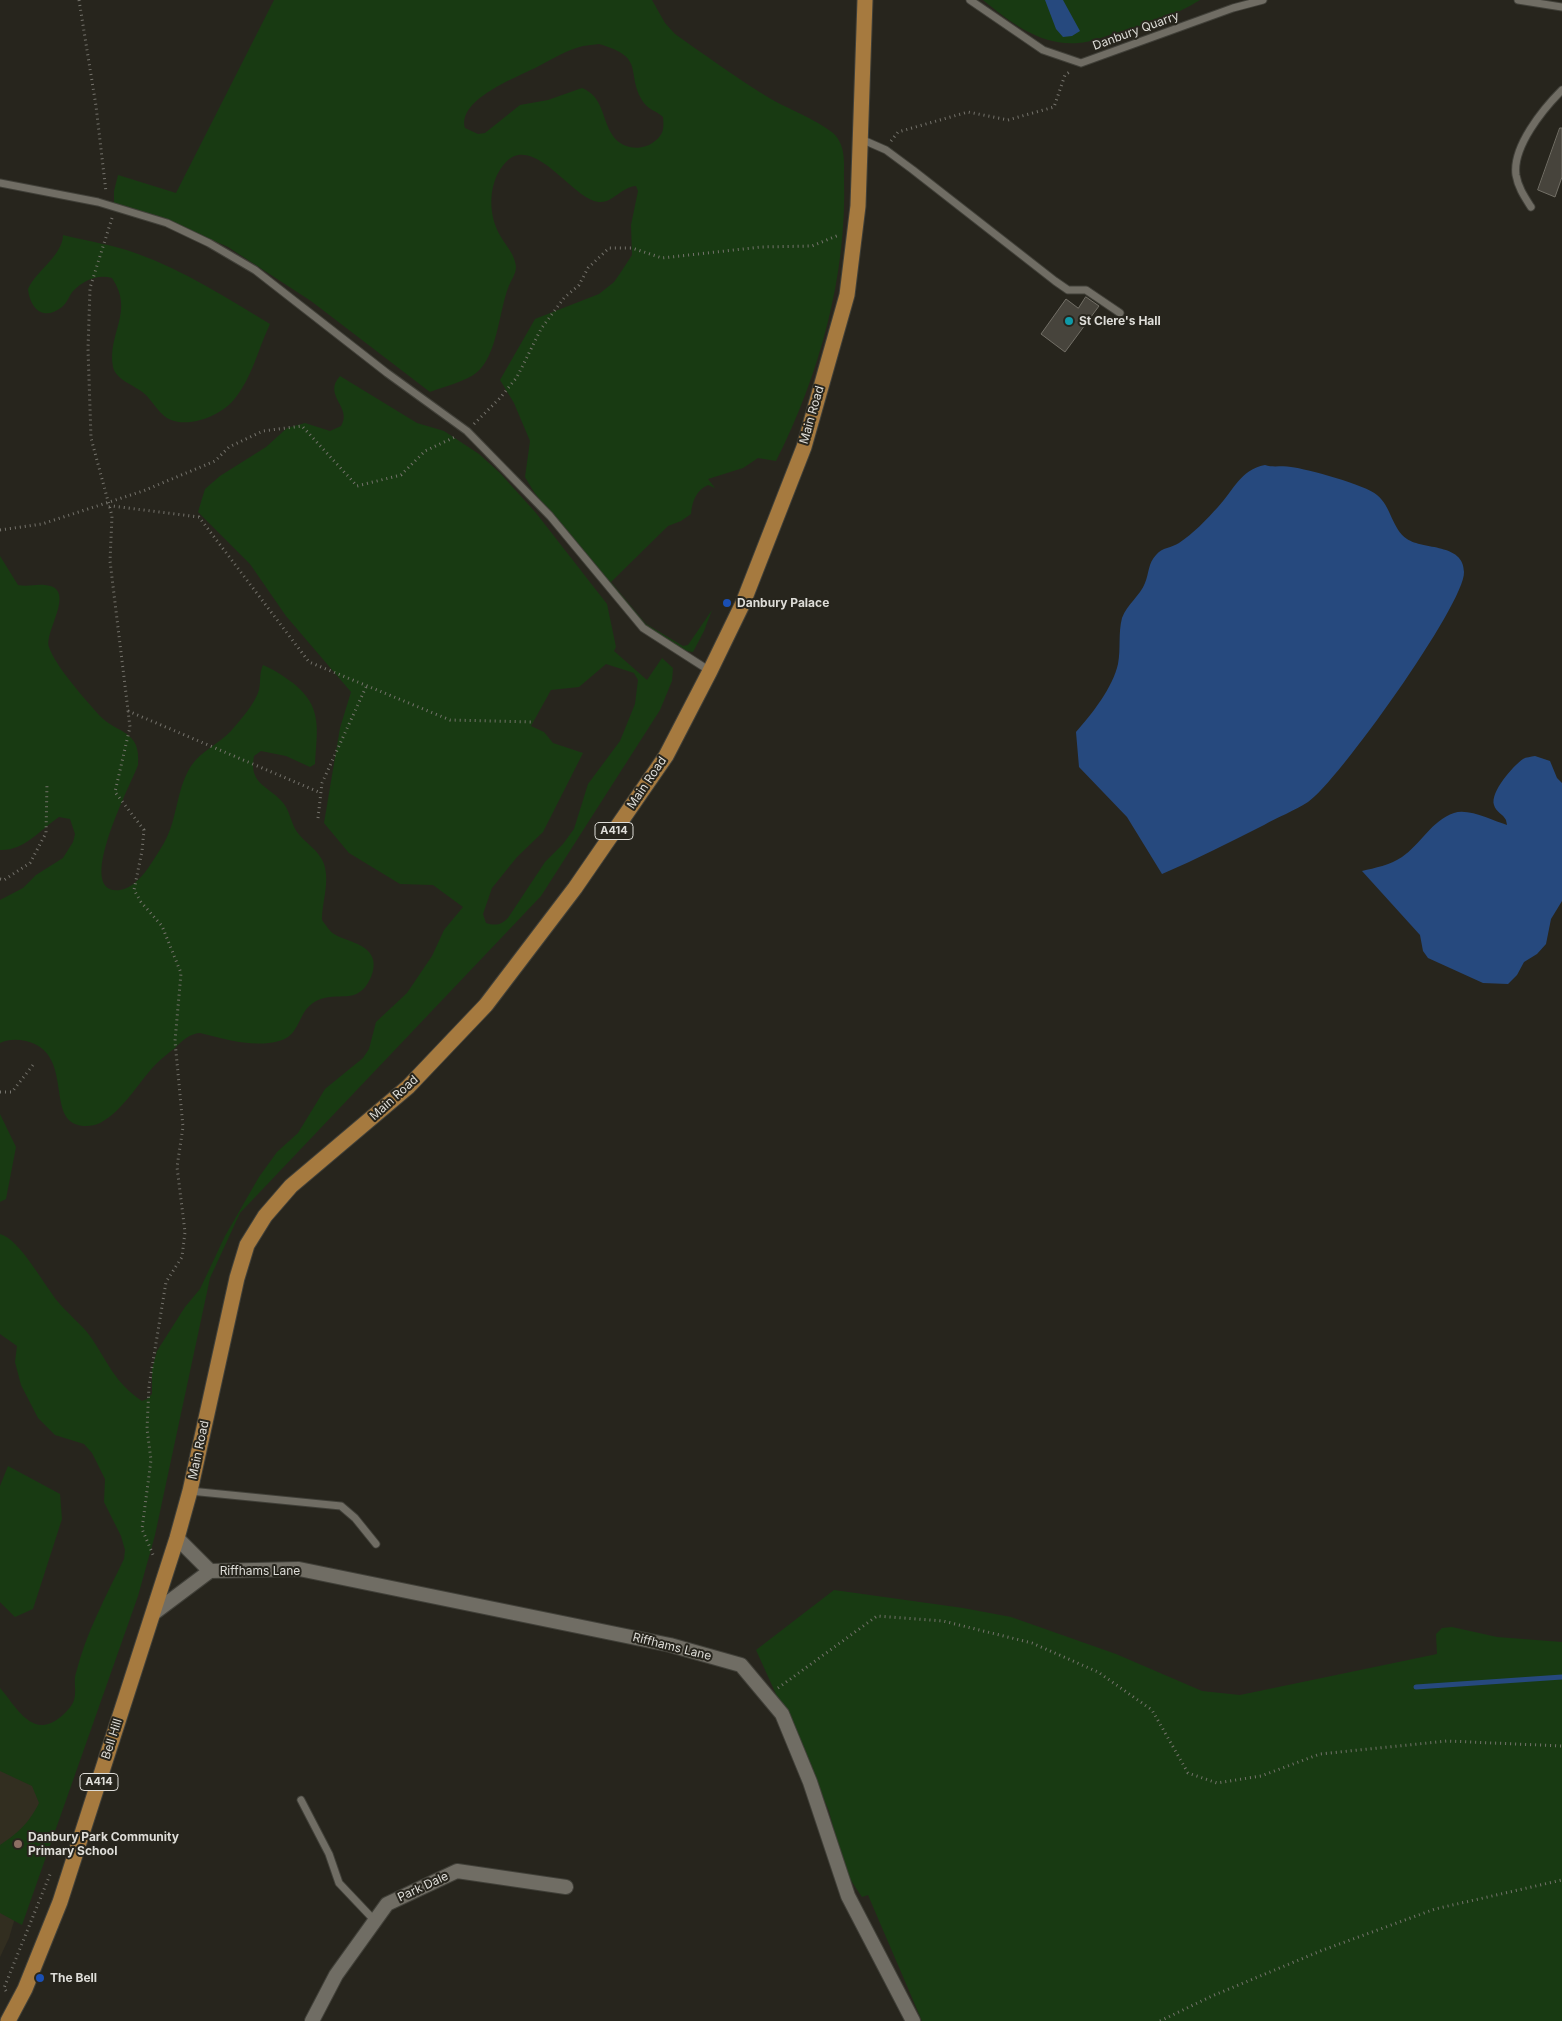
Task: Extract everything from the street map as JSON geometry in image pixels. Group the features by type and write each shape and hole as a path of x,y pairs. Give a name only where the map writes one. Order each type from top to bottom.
{"main road":[{"name":"Main Road","path":"177,1538 190,1491 236,1278 247,1245 265,1216 291,1186 408,1087 486,1005 575,888 666,756 743,603 804,447 847,294 855,229 865,0"},
{"name":"Bell Hill","path":"8,2021 25,1989 60,1902 177,1538"}],"street":[{"name":"Riffhams Lane","path":"177,1538 210,1571"},
{"name":"Riffhams Lane","path":"154,1613 210,1571 299,1569 670,1644 741,1665 782,1714 796,1748 848,1896 913,2021"},
{"name":"Park Dale","path":"312,2021 336,1974 387,1904 457,1871 566,1887"}],"lane":[{"name":"Danbury Quarry","path":"970,0 1043,50 1081,63 1233,8 1263,0"},
{"path":"1518,0 1562,7"},
{"path":"1531,207 1520,189 1516,173 1519,156 1538,118 1562,90"},
{"path":"860,139 886,150 1068,290 1086,290 1120,312"},
{"path":"0,183 111,206 167,223 209,243 255,270 318,320 467,431 550,516 643,628 710,671"},
{"path":"190,1491 341,1506 376,1544"},
{"path":"300,1800 329,1854 339,1882 375,1921"}],"path":[{"path":"79,0 96,106 105,188 111,206 112,220 90,288 88,314 91,438 112,516 110,561 130,726 115,792 144,830 134,890 141,902 162,926 181,973 175,1041 183,1127 177,1167 185,1232 182,1257 166,1282 156,1329 149,1386 147,1429 151,1460 142,1529 155,1560 168,1567"},
{"path":"886,150 898,132 968,112 1008,120 1054,107 1065,75 1081,63"},
{"path":"0,530 42,524 178,478 214,461 229,447 263,431 302,426 357,486 401,475 425,451 467,431 501,397 517,377 541,329 564,298 579,285 588,268 609,248 632,248 662,258 761,247 812,246 855,229"},
{"path":"109,508 112,506 199,516 309,662 450,720 533,722"},
{"path":"318,818 322,783 366,687"},
{"path":"128,711 321,793"},
{"path":"0,879 4,880 30,863 46,834 47,784"},
{"path":"0,1092 12,1092 32,1065"},
{"path":"767,1696 822,1659 877,1616 943,1620 1032,1643 1098,1672 1152,1710 1188,1773 1217,1783 1262,1776 1320,1754 1446,1741 1562,1746"},
{"path":"1160,2021 1212,1996 1315,1954 1435,1909 1562,1880"}],"shaded area":[{"name":"Danbury Park Community Primary School","path":"0,1758 60,1765 9,1938 0,1957"}],"green space":[{"path":"274,0 652,0 665,23 675,34 731,74 766,96 818,123 833,133 842,149 844,167 844,215 841,252 835,288 817,360 805,395 776,461 758,458 743,468 708,479 715,488 708,485 700,490 692,505 691,514 681,521 668,526 611,582 646,624 683,646 688,645 712,610 693,652 672,645 650,631 628,610 605,586 534,492 525,477 530,441 514,403 500,380 535,319 599,294 614,282 632,255 631,225 638,191 636,186 626,189 609,200 599,202 580,193 539,160 518,155 505,163 494,183 491,199 494,223 512,255 516,267 505,298 497,334 489,356 476,373 430,392 311,301 228,247 158,216 114,203 114,191 118,175 176,193","holes":["599,44 624,55 629,61 638,92 644,103 663,117 662,133 650,144 644,147 633,148 617,140 609,129 598,102 589,92 582,88 548,100 520,105 485,133 478,134 465,128 465,117 470,108 491,90 504,83 577,48"]},
{"path":"983,0 1200,0 1151,23 1093,40 1064,43 1038,37 1026,31"},
{"path":"63,235 120,248 172,268 270,324 247,380 231,403 207,418 198,421 179,422 167,418 143,392 118,376 113,367 112,355 121,312 121,301 112,278 96,277 86,281 73,291 64,305 55,311 43,313 35,307 31,302 28,289 59,249"},
{"path":"340,376 417,423 444,431 479,454 500,473 536,513 607,604 616,647 614,651 647,680 662,658 673,668 672,681 660,710 541,896 240,1213 210,1278 155,1535 138,1596 22,1925 0,1913 0,1845 22,1827 39,1803 32,1786 0,1771 0,1688 18,1711 35,1724 46,1725 65,1713 74,1700 75,1676 85,1644 124,1559 125,1550 121,1536 104,1502 105,1479 92,1453 84,1444 55,1435 38,1418 21,1385 15,1362 17,1346 0,1334 0,1234 8,1238 24,1254 53,1296 90,1336 118,1379 132,1394 142,1401 147,1399 152,1394 152,1369 157,1351 185,1307 200,1289 225,1236 259,1177 277,1152 298,1133 325,1089 363,1058 369,1049 376,1022 407,993 432,956 444,930 463,907 433,885 400,884 349,853 324,823 340,728 351,692 286,616 250,564 198,512 205,489 220,476 266,447 287,428 305,423 330,431 341,426 344,419 334,390 335,383","holes":["606,664 634,673 638,680 635,704 620,741 588,784 574,829 563,844 545,862 508,918 498,924 486,923 483,914 492,888 517,857 543,832 583,753 553,743 544,732 531,726 551,690 579,687"]},
{"path":"0,556 18,585 45,585 54,588 59,594 58,611 49,640 52,655 71,682 99,715 127,734 136,745 138,765 117,814 103,858 102,875 107,887 120,890 127,888 139,879 149,867 167,838 182,786 191,766 200,756 231,731 251,706 259,690 263,665 293,683 303,692 314,710 317,729 315,764 310,767 286,756 261,751 254,756 254,773 257,779 284,804 297,832 322,859 326,871 326,885 322,920 334,934 360,945 368,951 373,960 371,977 360,992 354,995 324,998 316,1001 305,1011 292,1034 279,1041 259,1044 239,1042 200,1033 189,1036 155,1065 116,1111 100,1123 92,1125 78,1125 69,1120 63,1110 55,1070 50,1058 41,1047 19,1040 9,1040 0,1043 0,900 23,888 36,875 63,858 73,842 75,834 70,819 59,817 31,839 17,847 0,850"},
{"path":"0,1114 16,1147 6,1199 0,1202"},
{"path":"8,1466 60,1494 62,1519 33,1609 15,1617 0,1602 0,1486"},
{"path":"834,1590 963,1608 1011,1617 1116,1654 1202,1691 1240,1695 1437,1654 1436,1634 1442,1628 1452,1627 1497,1637 1562,1642 1562,2021 922,2021 868,1895 862,1897 844,1870 829,1811 756,1650"}],"water":[{"path":"1045,0 1063,0 1080,31 1072,36 1063,37 1056,29"},
{"path":"1265,465 1288,466 1310,471 1349,482 1371,491 1382,500 1402,535 1414,542 1442,549 1457,556 1462,563 1464,572 1459,590 1444,619 1422,654 1370,730 1323,788 1308,802 1297,808 1162,874 1127,817 1079,767 1076,732 1095,709 1112,682 1118,664 1122,618 1127,608 1143,588 1153,558 1161,550 1176,545 1205,521 1249,471"},
{"path":"1535,756 1550,761 1557,778 1562,783 1562,901 1551,919 1546,944 1537,954 1524,962 1517,975 1508,984 1483,983 1428,958 1423,951 1420,935 1362,871 1387,864 1402,857 1439,821 1454,813 1467,812 1507,825 1505,818 1494,805 1495,793 1508,773 1519,762 1524,758"}],"building":[{"path":"1560,128 1562,128 1562,177 1555,197 1538,190"},
{"name":"St Clere's Hall","path":"1086,297 1099,306 1065,352 1041,334 1066,299 1078,308"}],"waterway":[{"path":"1416,1687 1562,1677"}],"place":[{"name":"St Clere's Hall","path":"1069,321"},
{"name":"Danbury Palace","path":"727,603"},
{"name":"Danbury Park Community Primary School","path":"18,1844"},
{"name":"The Bell","path":"40,1978"}]}
